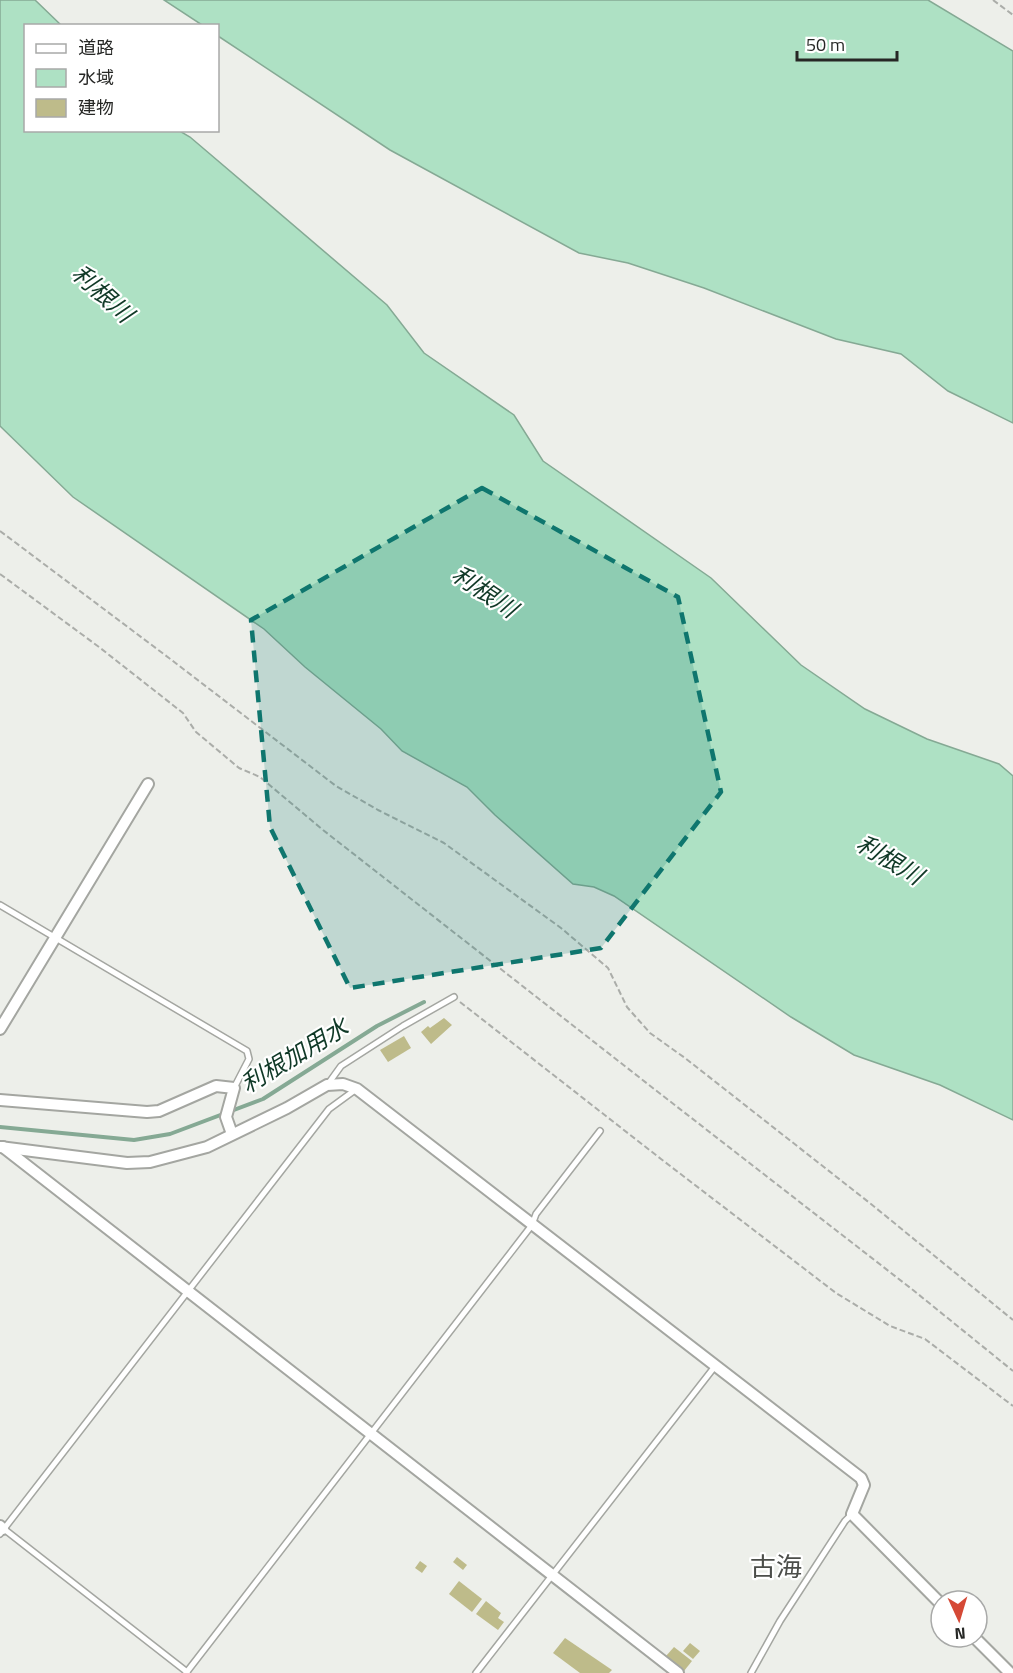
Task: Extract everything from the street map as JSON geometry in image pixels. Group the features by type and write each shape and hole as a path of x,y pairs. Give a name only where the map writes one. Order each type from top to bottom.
{"street":[{"path":"0,1029 148,784"},
{"path":"1,1147 127,1163 150,1162 207,1147 287,1108 327,1085 342,1084 357,1089 861,1478 864,1485 852,1514 929,1592"},
{"path":"0,1100 147,1112 159,1111 216,1086 234,1088 226,1117 232,1134"},
{"path":"1,1147 678,1673"},
{"path":"986,1649 1010,1673"}],"lane":[{"path":"0,905 246,1051 249,1059 234,1088"},
{"path":"327,1085 341,1066 403,1026 454,997"},
{"path":"357,1089 329,1109 1,1530 186,1673 531,1225 536,1214 600,1131"},
{"path":"476,1673 716,1365"},
{"path":"751,1673 780,1621 845,1521 852,1514"}],"path":[{"path":"993,0 1013,15"},
{"path":"0,531 336,786 444,843 561,928 608,968 627,1007 650,1033 871,1204 1013,1320"},
{"path":"0,574 183,713 196,732 239,768 260,777 323,830 913,1290 1013,1371"},
{"path":"454,997 836,1293 890,1326 925,1339 1013,1406"}],"highlighted area":[{"path":"482,488 678,597 721,792 601,948 350,988 270,827 251,620"}],"water":[{"name":"利根川","path":"0,0 35,0 60,24 24,24 24,132 181,132 190,137 387,305 424,353 514,415 543,461 711,578 801,665 865,709 927,739 999,764 1013,776 1013,1120 940,1085 854,1055 791,1017 614,896 594,887 573,884 467,787 402,751 381,729 305,667 264,629 73,497 0,426"},
{"path":"164,0 928,0 1013,51 1013,423 948,391 901,354 836,339 704,288 628,263 579,253 390,150 219,37 219,24 200,24"}],"building":[{"path":"444,1018 452,1025 431,1044 421,1032"},
{"path":"404,1036 411,1048 388,1062 380,1050"},
{"path":"457,1557 467,1565 463,1570 453,1562"},
{"path":"420,1561 427,1566 422,1573 415,1568"},
{"path":"459,1581 482,1599 472,1612 449,1594"},
{"path":"486,1601 501,1613 498,1618 504,1622 498,1630 476,1614"},
{"path":"565,1638 612,1670 609,1673 580,1673 553,1653"},
{"path":"690,1643 700,1651 693,1659 683,1651"},
{"path":"674,1647 692,1661 684,1671 666,1656"}],"waterway":[{"name":"利根加用水","path":"0,1127 134,1140 170,1134 263,1099 377,1026 424,1002"}],"district":[{"name":"古海","path":"776,1566"}]}
